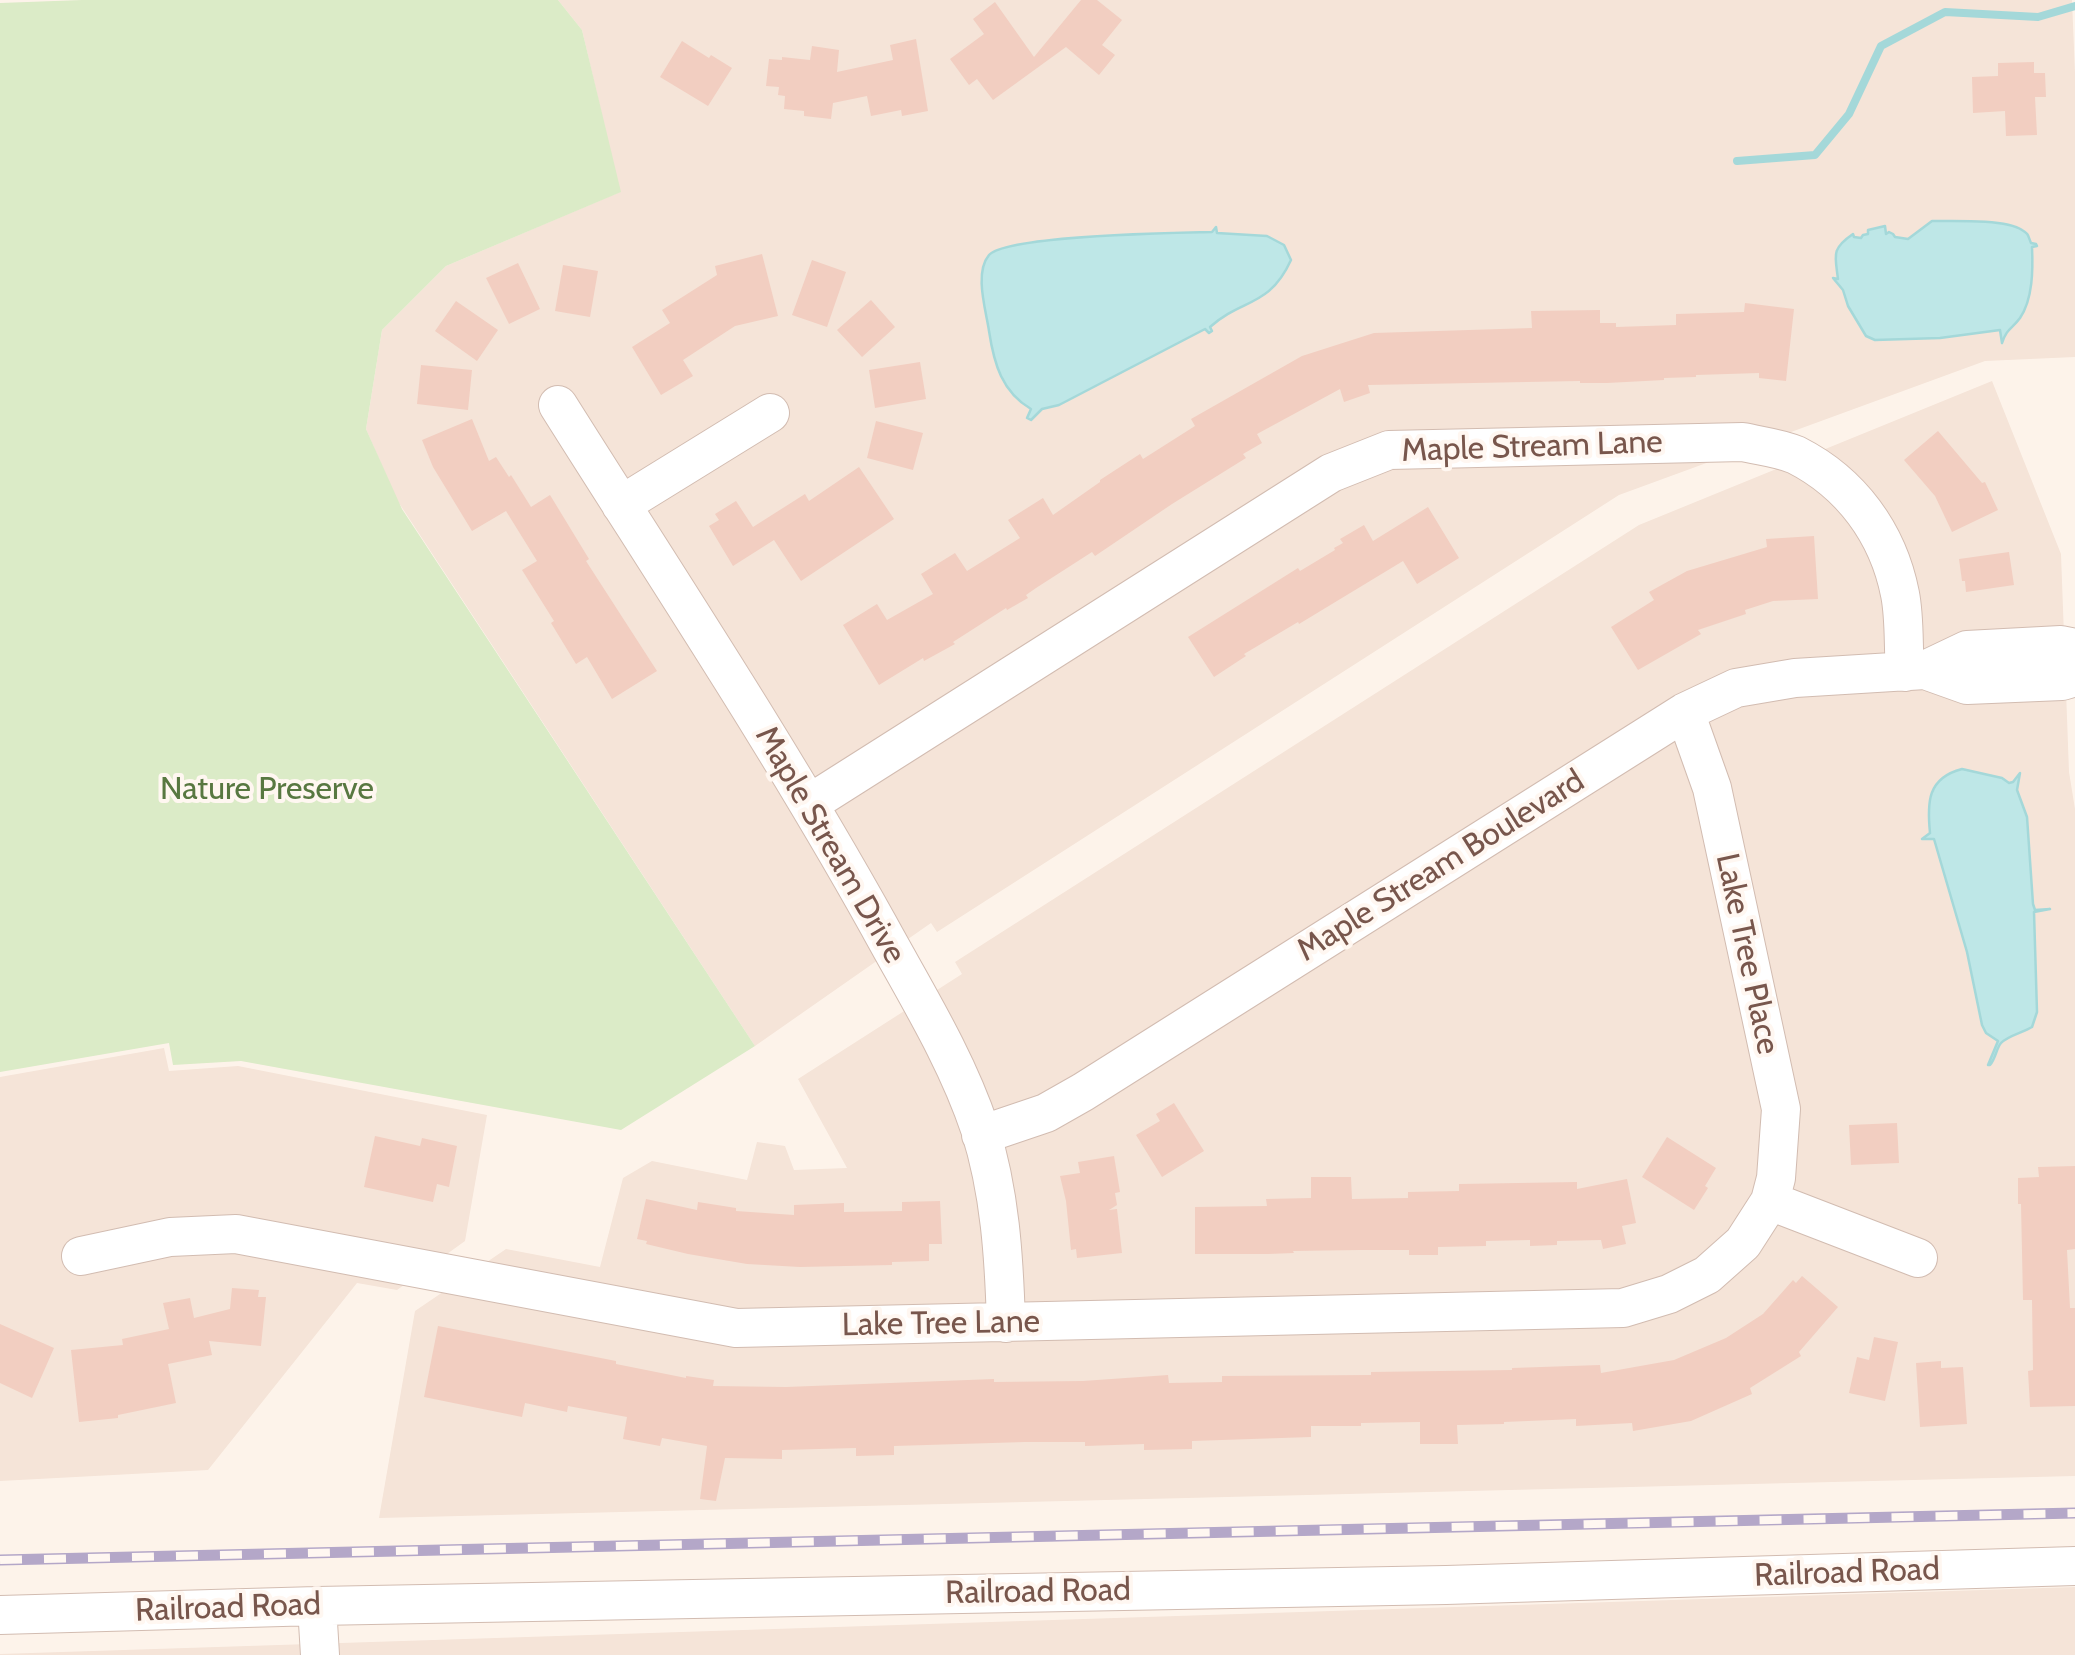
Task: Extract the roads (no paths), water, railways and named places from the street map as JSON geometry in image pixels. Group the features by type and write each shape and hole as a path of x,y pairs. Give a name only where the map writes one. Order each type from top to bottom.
{"street":[{"name":"Maple Stream Drive","path":"558,405 809,804 932,1022 963,1087 992,1170 1004,1259 1006,1323"},
{"path":"621,504 770,413"},
{"name":"Maple Stream Lane","path":"809,804 1331,473 1389,450 1743,442 1792,454 1830,476 1864,509 1888,550 1915,671"},
{"name":"Maple Stream Boulevard","path":"982,1135 1046,1113 1083,1092 1685,712 1736,688 1795,678 1915,671 1967,650 2061,645 2075,648"},
{"name":"Maple Stream Boulevard","path":"1915,671 1967,686 2075,677"},
{"name":"Lake Tree Place","path":"1685,712 1712,788 1780,1109 1776,1178 1770,1201"},
{"path":"1770,1201 1918,1258"},
{"name":"Lake Tree Lane","path":"81,1256 170,1238 236,1234 736,1328 1623,1308 1669,1294 1707,1275 1743,1243 1770,1201"},
{"name":"Railroad Road","path":"0,1615 1446,1585 2075,1566"},
{"path":"318,1606 320,1655"}],"water":[{"path":"1932,221 2014,226 2036,244 2032,247 2028,302 2002,343 2000,330 1940,338 1875,340 1866,336 1848,306 1843,290 1833,278 1838,279 1836,258 1841,244 1853,234 1861,238 1868,230 1885,226 1886,234 1908,239"},
{"path":"1216,227 1217,233 1267,236 1284,245 1291,260 1274,287 1222,318 1210,327 1209,333 1205,329 1059,405 1042,409 1031,420 1027,418 1031,409 1006,386 994,355 982,281 989,255 1003,248 1058,239 1212,232"},
{"path":"1962,769 2009,783 2020,773 2017,790 2027,817 2033,904 2035,910 2050,909 2034,912 2037,1012 2032,1027 1999,1045 1990,1065 1998,1041 1982,1025 1967,952 1934,839 1922,839 1930,833 1930,802 1936,785"}],"waterway":[{"path":"1737,161 1815,155 1849,114 1881,46 1945,12 2038,17 2075,6"}],"railway":[{"path":"0,1560 2075,1513"}],"park label":[{"name":"Nature Preserve","path":"267,790"}]}
